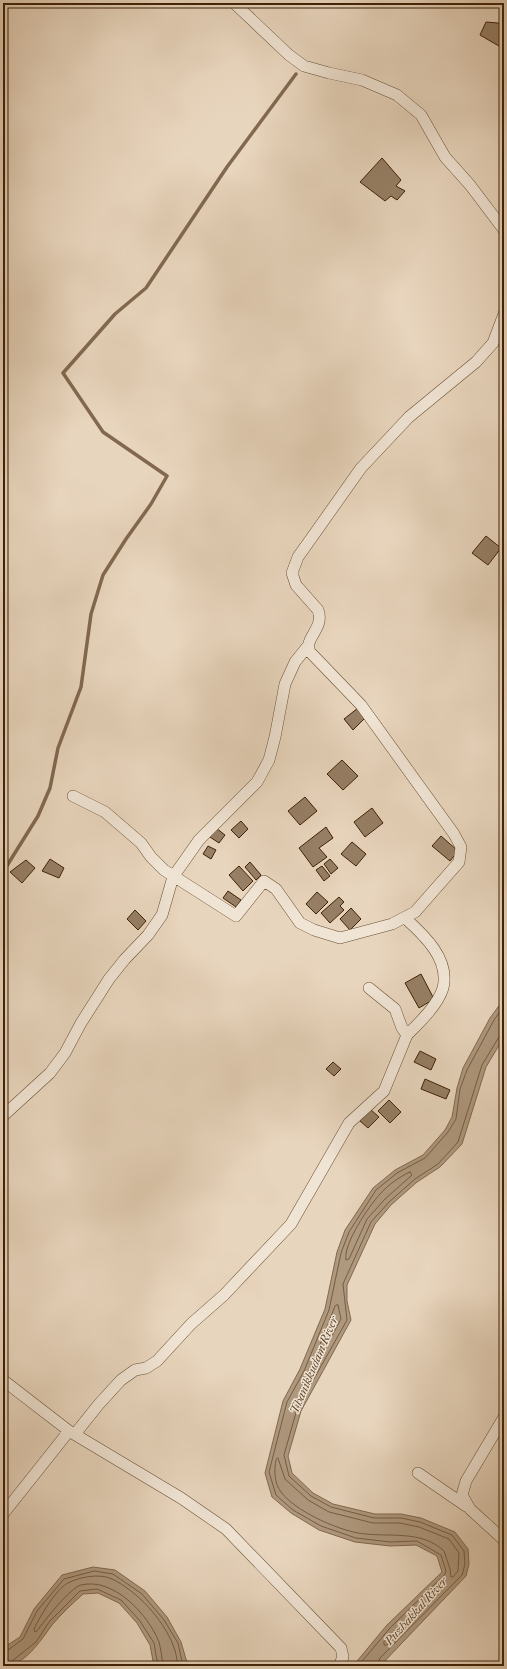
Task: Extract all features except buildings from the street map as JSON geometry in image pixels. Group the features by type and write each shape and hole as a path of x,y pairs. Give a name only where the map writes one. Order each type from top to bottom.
{"street":[{"path":"234,3 289,55 304,66 362,80 397,95 422,115 445,157 470,185 504,230"},
{"path":"73,796 105,812 141,843 151,858 173,877 236,916 264,881 276,889 300,923 314,930 340,938 392,924 415,912 458,862 461,847 454,834 361,705 310,652 308,642 318,628 320,615 318,610 296,585 292,573 298,557 362,468 409,417 476,362 493,343 504,314"},
{"path":"3,1116 50,1073 65,1053 81,1023 109,979 125,959 148,935 162,915 173,877 199,840 257,782 269,760 285,684 295,662 308,647"},
{"path":"3,1514 72,1432 121,1380 135,1370 146,1368 157,1361 191,1324 224,1295 291,1224 349,1123 384,1091 407,1035 428,1014 443,988 443,969 435,948 422,933 405,918"},
{"path":"369,988 395,1009 402,1028 407,1035"},
{"path":"3,1380 72,1432 181,1498 226,1529 341,1648 343,1657 339,1666"},
{"path":"470,1509 462,1496 466,1481 504,1417"},
{"path":"418,1473 470,1509 504,1540"}],"water":[{"path":"504,999 504,1037 486,1067 462,1144 440,1167 417,1182 391,1205 375,1224 347,1285 347,1301 351,1320 301,1411 288,1456 292,1473 313,1493 333,1504 375,1514 401,1514 421,1518 455,1532 468,1549 469,1564 466,1576 380,1666 353,1666 387,1625 442,1572 437,1556 416,1545 390,1546 355,1542 319,1530 291,1513 272,1497 265,1473 283,1401 300,1369 325,1309 337,1252 345,1230 373,1188 395,1170 423,1155 445,1130 452,1117 457,1088 463,1068 490,1018"},
{"path":"93,1567 115,1570 145,1591 167,1617 181,1642 188,1666 154,1666 150,1645 137,1623 119,1603 98,1593 83,1594 59,1617 31,1652 18,1662 3,1666 3,1648 20,1637 34,1609 62,1575"}],"waterway":[{"path":"3,872 38,816 50,788 58,748 81,687 91,614 103,575 151,504 167,476 103,432 63,373 115,314 146,288 227,167 296,74"}],"water label":[{"name":"Thanikkudam River","path":"314,1365"},
{"name":"Puzhakkal River","path":"416,1611"}]}
